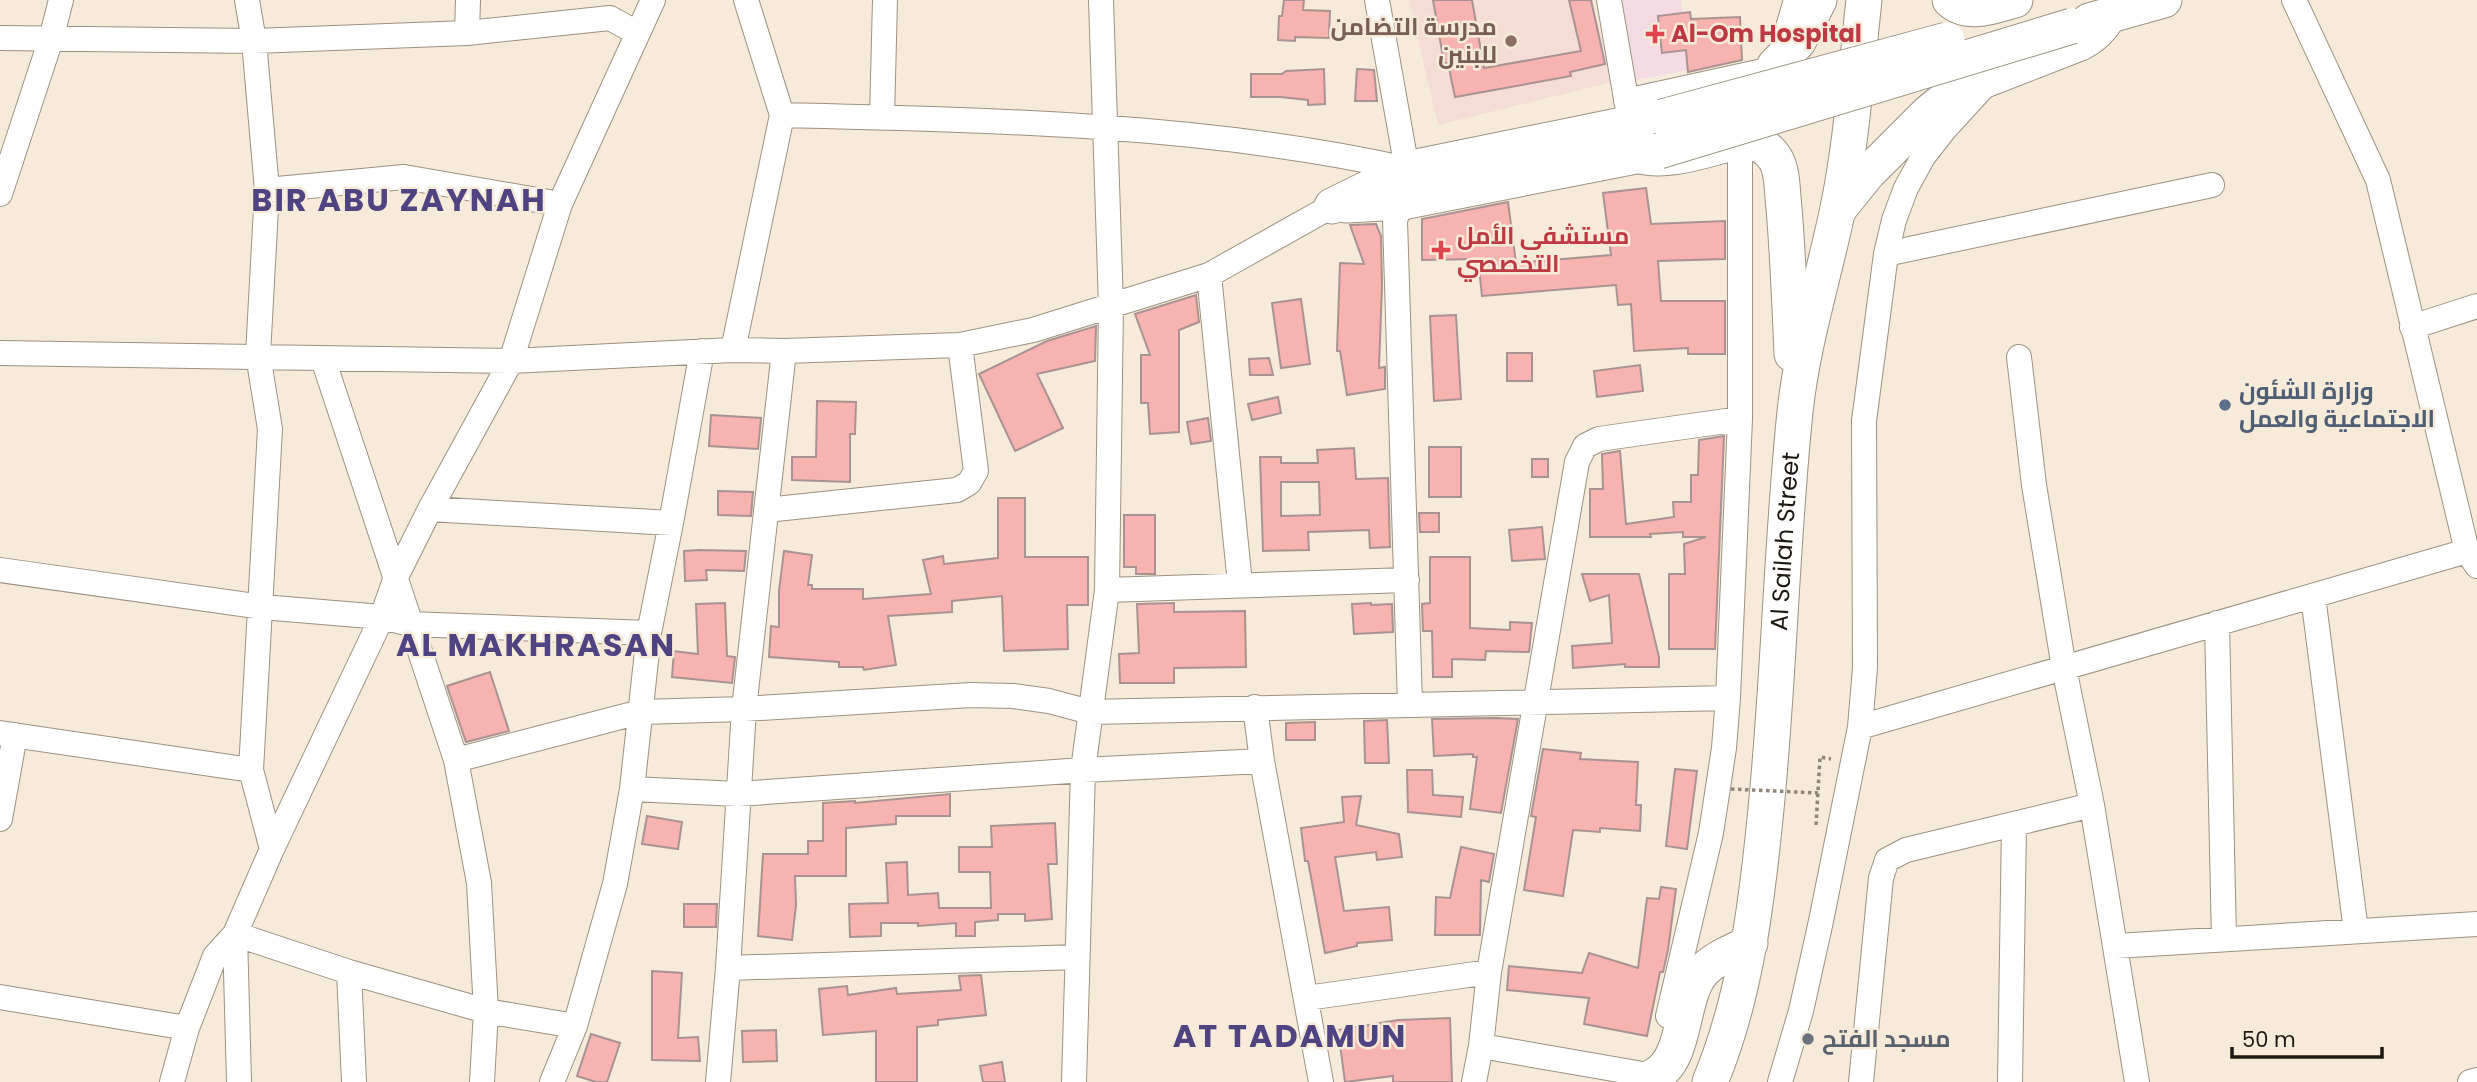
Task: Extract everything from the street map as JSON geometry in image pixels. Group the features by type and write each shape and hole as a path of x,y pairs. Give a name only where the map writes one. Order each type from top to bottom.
{"main road":[{"path":"1775,65 1798,42 1819,0"},
{"name":"Al Sailah Street","path":"1710,1082 1738,999 1750,943 1770,771 1795,409 1806,346 1838,210 1851,123 1864,0"},
{"path":"1953,1 1971,9 2015,0"},
{"path":"1332,206 1643,130 2084,12 2164,0"},
{"path":"1838,210 1867,174 1954,92 2091,38 2101,29 2084,12"},
{"path":"1643,130 1644,158 1662,159 1740,141 1751,141 1771,152 1780,173 1795,409"},
{"path":"1653,1079 1668,1065 1673,1054 1696,980 1713,962 1750,943"}],"street":[{"path":"0,194 51,39 61,0"},
{"path":"247,0 254,41 267,190 258,355 270,429 251,770 272,849"},
{"path":"467,33 468,0"},
{"path":"172,1082 187,1028 215,956 235,934 272,849 383,617 396,578 430,509 511,361 560,204 653,0"},
{"path":"733,350 782,115 746,0"},
{"path":"882,118 885,0"},
{"path":"1074,1082 1083,770 1107,590 1111,306 1101,0"},
{"path":"1377,0 1405,186 1395,220 1410,705"},
{"path":"1609,0 1643,130 1775,65 1796,0"},
{"path":"1860,727 2312,596 2472,559 2412,327 2378,180 2294,0"},
{"path":"0,38 254,41 467,33 610,18 637,33"},
{"path":"1780,1082 1807,985 1860,727 1865,668 1864,421 1886,254 1894,220 1906,188 1923,157 1993,75"},
{"path":"782,115 1104,129 1264,143 1340,154 1405,186"},
{"path":"1481,1046 1653,1079 1711,833 1724,748 1740,419 1740,141"},
{"path":"267,190 404,177 560,204"},
{"path":"1886,254 2212,185"},
{"path":"0,353 511,361 702,351 960,345 1032,330 1209,275 1332,206"},
{"path":"1209,275 1240,584"},
{"path":"2412,327 2477,306"},
{"path":"766,510 957,490 970,483 976,471 960,345"},
{"path":"551,1082 575,1026 615,884 632,789 649,634 702,351"},
{"path":"718,1082 744,709 784,351"},
{"path":"2019,357 2034,485 2064,668 2092,805 2137,1082"},
{"path":"323,359 456,761 479,883 486,1011 482,1082"},
{"path":"1474,1082 1489,972 1577,462 1584,446 1599,439 1740,419"},
{"path":"430,509 671,523"},
{"path":"0,570 262,607 383,617 409,624 649,634"},
{"path":"1107,590 1406,580"},
{"path":"2312,596 2356,931"},
{"path":"2217,624 2224,939"},
{"path":"456,761 640,712 744,709 971,695 1013,696 1049,701 1090,712 1728,698"},
{"path":"1255,707 1262,761 1321,1082"},
{"path":"0,819 7,734 251,770"},
{"path":"632,789 738,794 1083,770 1262,761"},
{"path":"1861,1082 1881,878 1887,860 1906,850 2092,805"},
{"path":"2010,1082 2014,824"},
{"path":"2116,946 2477,924"},
{"path":"235,934 348,972 486,1011 575,1026"},
{"path":"235,934 239,1082"},
{"path":"728,968 1077,957"},
{"path":"348,972 354,1082"},
{"path":"1307,998 1489,972"},
{"path":"0,997 187,1028"},
{"path":"2470,1082 2477,1080"}],"path":[{"path":"1815,830 1820,757"},
{"path":"1731,789 1818,793"}],"shaded area":[{"name":"مدرسة التضامن للبنين","path":"1409,0 1592,0 1612,82 1438,125"},
{"name":"Al-Om Hospital","path":"1618,0 1681,0 1693,69 1631,81"}],"building":[{"path":"1284,0 1304,0 1303,10 1330,11 1329,38 1295,37 1295,41 1278,40 1279,16 1282,16"},
{"path":"1433,0 1472,0 1484,68 1581,51 1569,0 1591,0 1605,64 1570,72 1571,76 1455,97 1448,63 1444,63"},
{"path":"1690,12 1691,19 1740,17 1742,60 1688,72 1686,50 1662,53 1658,16"},
{"path":"1324,69 1325,104 1308,105 1308,100 1280,97 1251,97 1251,74 1282,74 1286,71"},
{"path":"1357,69 1374,70 1377,101 1355,101"},
{"path":"1646,188 1651,224 1725,221 1725,259 1658,261 1661,301 1725,301 1725,354 1688,354 1688,348 1634,351 1631,304 1618,305 1616,285 1482,296 1478,259 1422,260 1422,219 1508,202 1516,263 1611,255 1603,193"},
{"path":"1376,224 1381,236 1379,368 1385,367 1385,389 1347,395 1340,351 1337,351 1340,263 1364,264 1350,225"},
{"path":"1196,295 1199,322 1179,330 1179,432 1150,434 1148,403 1141,403 1141,355 1150,355 1135,314"},
{"path":"1301,299 1310,364 1281,368 1272,303"},
{"path":"1456,315 1461,399 1434,401 1430,316"},
{"path":"1096,326 1095,361 1037,374 1063,428 1015,451 979,374 1047,341"},
{"path":"1507,353 1532,353 1532,381 1507,381"},
{"path":"1269,358 1273,375 1250,375 1249,359"},
{"path":"1640,365 1643,391 1597,397 1594,371"},
{"path":"1278,397 1281,413 1252,420 1248,404"},
{"path":"817,401 856,402 855,434 850,434 850,482 792,480 792,457 816,457"},
{"path":"711,415 761,418 758,449 709,446"},
{"path":"1208,418 1211,441 1191,444 1187,422"},
{"path":"1724,436 1715,649 1669,649 1669,574 1685,574 1684,544 1706,537 1683,537 1683,532 1650,534 1651,537 1590,537 1590,489 1603,489 1602,454 1620,451 1626,524 1674,517 1673,502 1691,502 1691,475 1698,475 1699,440"},
{"path":"1429,447 1461,447 1461,497 1429,497"},
{"path":"1354,448 1356,479 1388,478 1390,547 1370,548 1369,530 1308,532 1309,550 1263,551 1260,457 1281,457 1281,463 1318,463 1317,450","holes":["1281,482 1319,482 1320,515 1281,516"]},
{"path":"1532,459 1548,459 1548,477 1532,477"},
{"path":"718,491 753,492 751,516 718,515"},
{"path":"998,498 1025,498 1025,557 1088,557 1088,605 1067,605 1068,649 1004,651 1002,596 952,601 952,612 888,616 896,665 864,670 863,667 839,667 839,662 769,657 771,626 779,627 779,591 784,551 812,555 808,585 812,585 812,589 863,589 863,599 931,594 923,560 943,556 944,564 998,558"},
{"path":"1419,513 1439,513 1439,532 1420,532"},
{"path":"1124,515 1155,515 1155,574 1136,574 1136,567 1124,567"},
{"path":"1542,527 1545,559 1512,561 1509,530"},
{"path":"684,551 746,551 744,571 706,570 707,580 685,581"},
{"path":"1430,557 1470,557 1470,628 1510,630 1510,622 1532,623 1529,652 1486,651 1485,660 1452,659 1452,677 1433,677 1432,631 1423,631 1422,604 1430,603"},
{"path":"1582,574 1639,574 1659,657 1659,667 1625,667 1625,664 1573,668 1572,646 1612,643 1609,595 1590,601"},
{"path":"725,603 727,656 735,657 732,683 672,677 674,651 698,654 696,604"},
{"path":"1174,603 1174,612 1245,611 1246,667 1174,668 1174,683 1120,683 1119,654 1139,653 1137,604"},
{"path":"1352,604 1392,604 1393,632 1354,634"},
{"path":"490,672 509,731 466,742 447,686"},
{"path":"1432,719 1518,719 1501,813 1470,809 1477,757 1473,757 1473,754 1434,756"},
{"path":"1387,720 1389,763 1365,763 1364,721"},
{"path":"1315,722 1315,740 1286,740 1286,723"},
{"path":"1543,749 1581,753 1580,759 1638,762 1636,805 1641,805 1640,831 1600,828 1600,832 1573,830 1563,896 1524,890 1536,817 1531,816"},
{"path":"1675,769 1697,771 1687,849 1666,846"},
{"path":"1407,770 1432,770 1433,795 1463,797 1461,817 1408,812"},
{"path":"950,794 950,816 896,816 896,824 846,828 846,876 795,876 796,905 792,940 758,936 763,854 808,854 808,841 823,841 823,803 855,803"},
{"path":"1361,796 1356,825 1399,834 1402,857 1377,860 1376,852 1335,857 1344,911 1389,907 1392,940 1357,943 1357,946 1325,953 1308,861 1305,861 1301,828 1344,822 1342,797"},
{"path":"647,816 682,822 678,849 642,844"},
{"path":"1055,823 1057,864 1048,864 1052,919 1025,921 1025,914 998,914 998,920 975,922 975,936 956,936 956,923 918,926 918,923 881,923 881,936 850,937 849,904 888,903 886,863 907,862 908,895 938,893 939,908 991,908 990,872 959,872 959,847 992,847 991,826"},
{"path":"1461,847 1494,854 1489,882 1481,880 1480,935 1435,935 1436,897 1450,898"},
{"path":"1661,887 1676,889 1668,950 1663,972 1660,972 1647,1036 1584,1024 1589,998 1507,990 1509,966 1582,973 1589,953 1638,968 1647,898 1659,899"},
{"path":"684,904 717,904 716,927 684,927"},
{"path":"652,971 682,973 678,1038 698,1037 700,1061 652,1060"},
{"path":"981,975 986,1015 938,1020 938,1025 917,1027 917,1082 876,1082 876,1031 823,1035 819,989 847,986 848,995 896,988 897,994 961,990 959,976"},
{"path":"1450,1018 1452,1082 1393,1082 1393,1076 1345,1082 1338,1030 1398,1020"},
{"path":"776,1030 777,1061 743,1062 742,1031"},
{"path":"591,1034 620,1043 607,1082 596,1082 577,1076"},
{"path":"1002,1062 1005,1082 983,1082 980,1066"}],"place":[{"name":"Al-Om Hospital","path":"1655,34"},
{"name":"مدرسة التضامن للبنين","path":"1511,41"},
{"name":"مستشفى الأمل التخصصي","path":"1441,250"},
{"name":"وزارة الشئون الاجتماعية والعمل","path":"2225,405"},
{"name":"مسجد الفتح","path":"1808,1039"}],"district":[{"name":"BIR ABU ZAYNAH","path":"399,200"},
{"name":"AL MAKHRASAN","path":"536,645"},
{"name":"AT TADAMUN","path":"1290,1036"}]}
